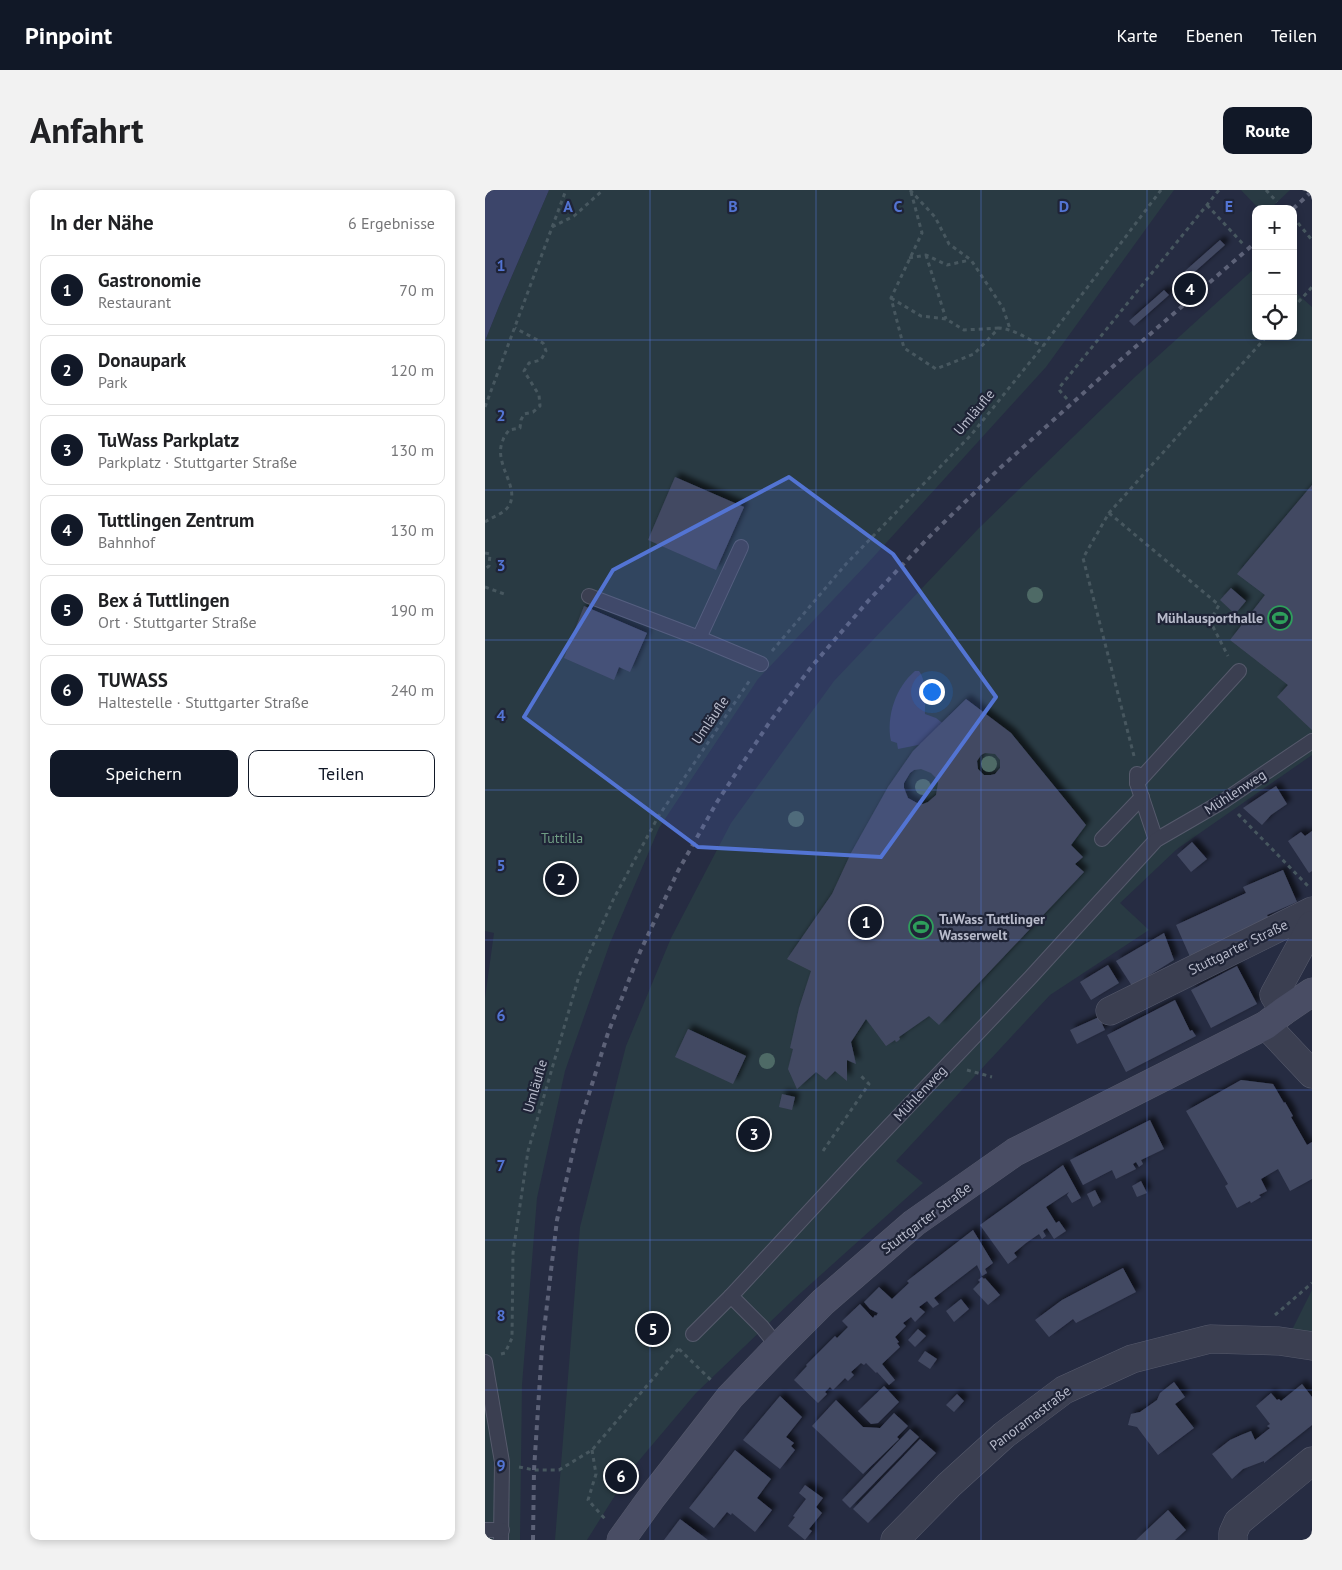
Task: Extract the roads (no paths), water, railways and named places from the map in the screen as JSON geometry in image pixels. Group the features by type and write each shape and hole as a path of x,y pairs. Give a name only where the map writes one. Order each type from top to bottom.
{"main road":[{"name":"Stuttgarter Straße","path":"622,1539 652,1497 730,1398 777,1346 823,1302 914,1223 1015,1152 1275,1018 1312,992"}],"street":[{"name":"Stuttgarter Straße","path":"1110,1011 1312,910"},
{"name":"Stuttgarter Straße","path":"1275,1018 1274,995 1312,925"},
{"path":"1275,1018 1312,1074"},
{"name":"Panoramastraße","path":"895,1540 949,1485 1004,1434 1064,1390 1132,1359 1210,1340 1279,1341 1312,1346"},
{"path":"1236,1531 1312,1462"}],"lane":[{"path":"699,638 741,547"},
{"path":"589,596 761,664"},
{"path":"1156,840 1137,777 1239,671"},
{"name":"Mühlenweg","path":"693,1334 1030,978 1156,840 1225,800 1312,741"},
{"path":"1103,839 1142,797"},
{"path":"731,1296 762,1327 777,1346"},
{"path":"485,1362 502,1462 501,1535 485,1530"}],"water":[{"path":"485,190 549,190 485,341"},
{"path":"915,671 919,671 922,675 925,692 925,714 936,718 945,725 923,744 898,749 897,743 891,741 891,712 903,685"}],"railway":[{"path":"1297,205 1312,191"},
{"path":"533,1540 534,1470 542,1347 557,1220 579,1126 608,1033 640,952 678,871 717,802 769,723 812,666 869,600 932,534 1000,468 1252,245"}],"place":[{"name":"Tuttlingen Zentrum","path":"1190,289"},
{"name":"Mühlausporthalle","path":"1280,618"},
{"name":"Donaupark","path":"561,879"},
{"name":"Gastronomie","path":"866,922"},
{"name":"TuWass Tuttlinger Wasserwelt","path":"921,927"},
{"name":"TuWass Parkplatz","path":"754,1134"},
{"name":"Bex á Tuttlingen","path":"653,1329"},
{"name":"TUWASS","path":"621,1476"}],"park label":[{"name":"Tuttilla","path":"562,838"}]}
